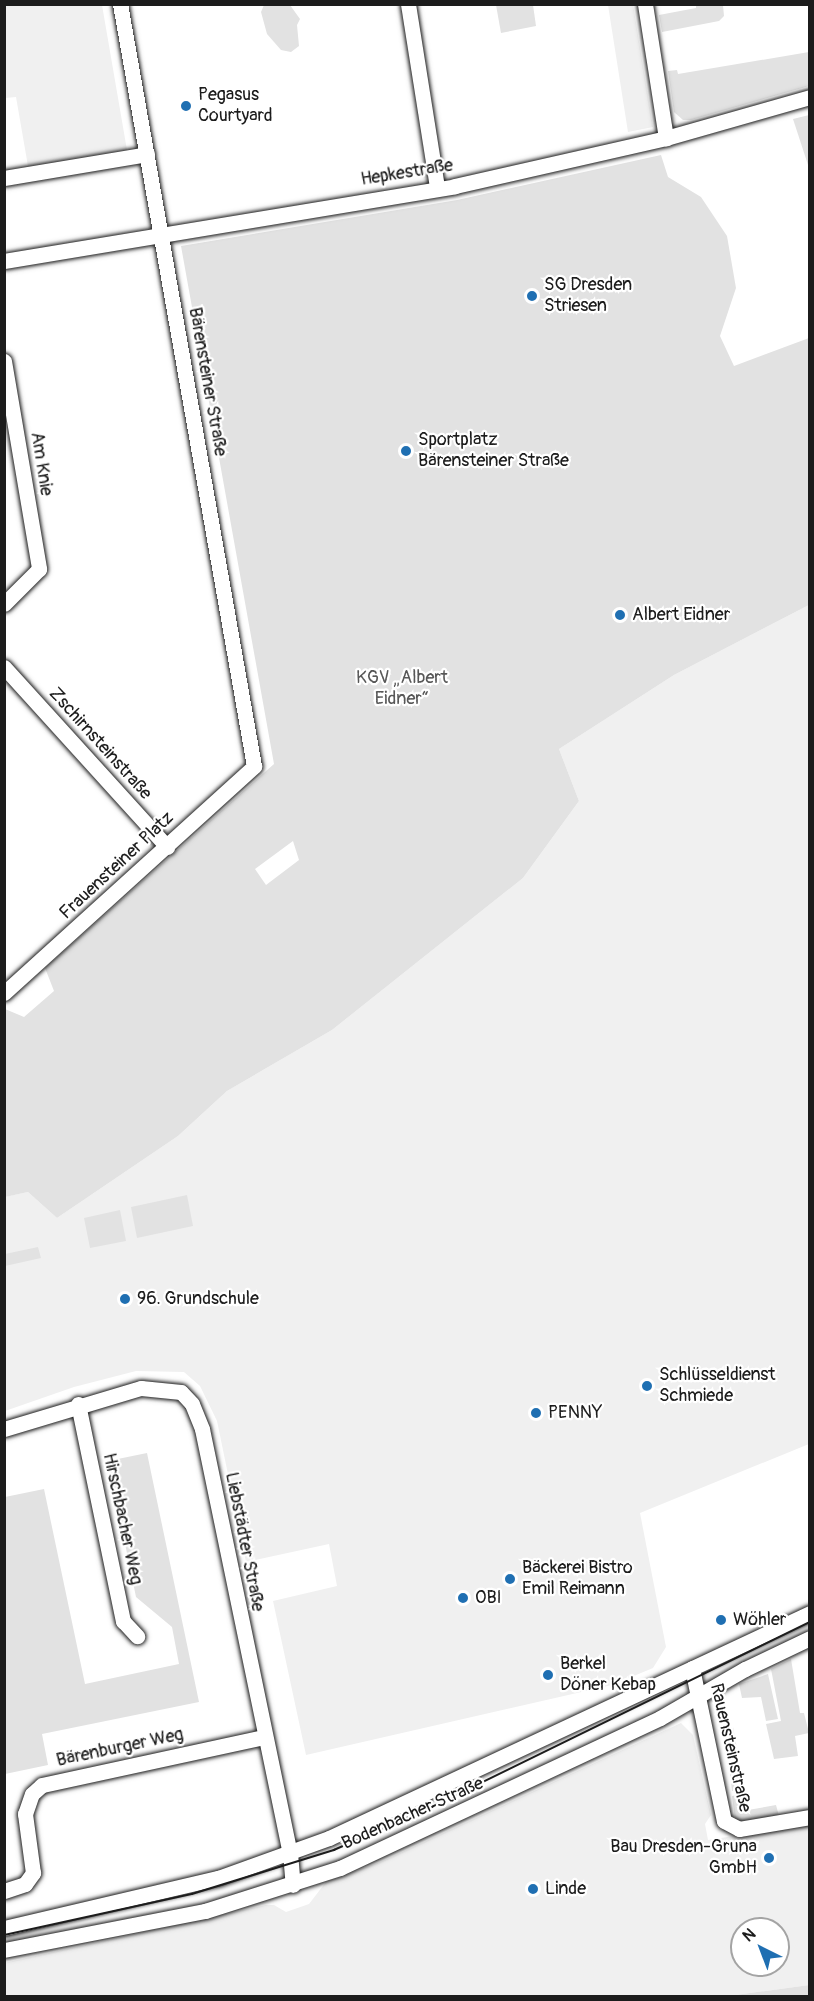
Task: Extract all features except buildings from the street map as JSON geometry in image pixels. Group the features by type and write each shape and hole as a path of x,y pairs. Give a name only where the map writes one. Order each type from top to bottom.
{"street":[{"name":"Bärensteiner Straße","path":"120,4 254,766"},
{"path":"408,4 437,188"},
{"path":"645,4 666,138"},
{"name":"Hepkestraße","path":"4,261 437,188 666,138 810,97"},
{"path":"4,178 147,154"},
{"name":"Am Knie","path":"4,361 38,574 4,604"},
{"name":"Zschirnsteinstraße","path":"4,667 167,847"},
{"name":"Frauensteiner Platz","path":"6,989 167,847 254,766"},
{"name":"Liebstädter Straße","path":"4,1429 78,1404 141,1388 166,1388 182,1392 192,1404 201,1426 290,1853 293,1885"},
{"name":"Hirschbacher Weg","path":"78,1404 123,1621 137,1636"},
{"name":"Bodenbacher Straße","path":"4,1928 160,1894 290,1853 371,1820 810,1613"},
{"name":"Bodenbacher Straße","path":"4,1950 205,1911 293,1885 426,1831 699,1697 745,1669 810,1638"},
{"name":"Rauensteinstraße","path":"692,1668 724,1821 739,1829 810,1818"},
{"name":"Bärenburger Weg","path":"4,1891 25,1884 33,1873 25,1814 26,1803 42,1785 264,1737"}],"shaded area":[{"path":"5,5 102,5 128,156 29,172 16,97 5,98"},
{"path":"608,5 633,5 653,127 628,132"},
{"path":"809,605 809,1444 640,1513 666,1647 653,1668 612,1685 306,1755 273,1601 337,1586 329,1544 246,1562 217,1421 200,1386 184,1372 136,1371 74,1387 5,1411 4,1197 28,1192 57,1218 178,1136 227,1091 332,1030 523,878 579,801 559,749 674,675"},
{"path":"681,1723 693,1735 711,1815 705,1824 708,1840 809,1824 809,1985 728,1996 5,1996 4,1963 266,1905 274,1905 286,1912 309,1904 326,1882 383,1861"}],"green space":[{"path":"264,5 290,5 300,19 297,25 299,46 291,52 281,50 267,34 261,12"},
{"path":"496,5 533,5 536,26 501,33"},
{"path":"696,5 723,5 724,16 719,21 662,32 659,15 696,8"},
{"path":"809,52 809,86 691,120 683,120 674,112 668,71 677,70 678,74"},
{"path":"810,115 809,168 793,119"},
{"name":"KGV „Albert Eidner“","path":"661,155 668,177 701,197 727,236 736,288 720,336 734,366 809,338 809,605 674,675 559,749 579,801 523,878 332,1030 227,1091 178,1136 57,1218 28,1192 5,1197 5,1009 24,1017 54,991 45,968 274,764 181,246 457,200","holes":["293,841 299,860 266,885 255,869"]},
{"path":"187,1195 193,1226 137,1238 131,1207"},
{"path":"120,1210 126,1241 90,1248 84,1218"},
{"path":"38,1247 41,1258 5,1266 5,1254"},
{"path":"147,1453 199,1702 42,1734 48,1765 5,1774 5,1497 44,1489 85,1684 179,1664 172,1627 136,1597 108,1461"},
{"path":"791,1659 800,1713 804,1713 809,1733 795,1736 798,1756 774,1759 766,1724 781,1721 771,1669"},
{"path":"768,1674 778,1719 766,1721 761,1697 742,1698 739,1684"},
{"path":"733,1727 738,1754 727,1756 723,1729"},
{"path":"739,1762 744,1788 732,1791 729,1763"},
{"path":"744,1794 748,1810 776,1805 779,1816 741,1822 735,1819 732,1796"},
{"path":"809,1985 809,1996 728,1996"}],"tram line":[{"path":"4,1935 192,1894 334,1850 432,1807 810,1622"}],"place":[{"name":"Pegasus Courtyard","path":"186,106"},
{"name":"SG Dresden Striesen","path":"532,296"},
{"name":"Sportplatz Bärensteiner Straße","path":"406,451"},
{"name":"Albert Eidner","path":"620,615"},
{"name":"96. Grundschule","path":"125,1299"},
{"name":"Schlüsseldienst Schmiede","path":"647,1386"},
{"name":"PENNY","path":"536,1413"},
{"name":"Bäckerei Bistro Emil Reimann","path":"510,1579"},
{"name":"OBI","path":"463,1598"},
{"name":"Wöhler","path":"721,1620"},
{"name":"Berkel Döner Kebap","path":"548,1675"},
{"name":"Bau Dresden-Gruna GmbH","path":"769,1858"},
{"name":"Linde","path":"533,1889"}]}
